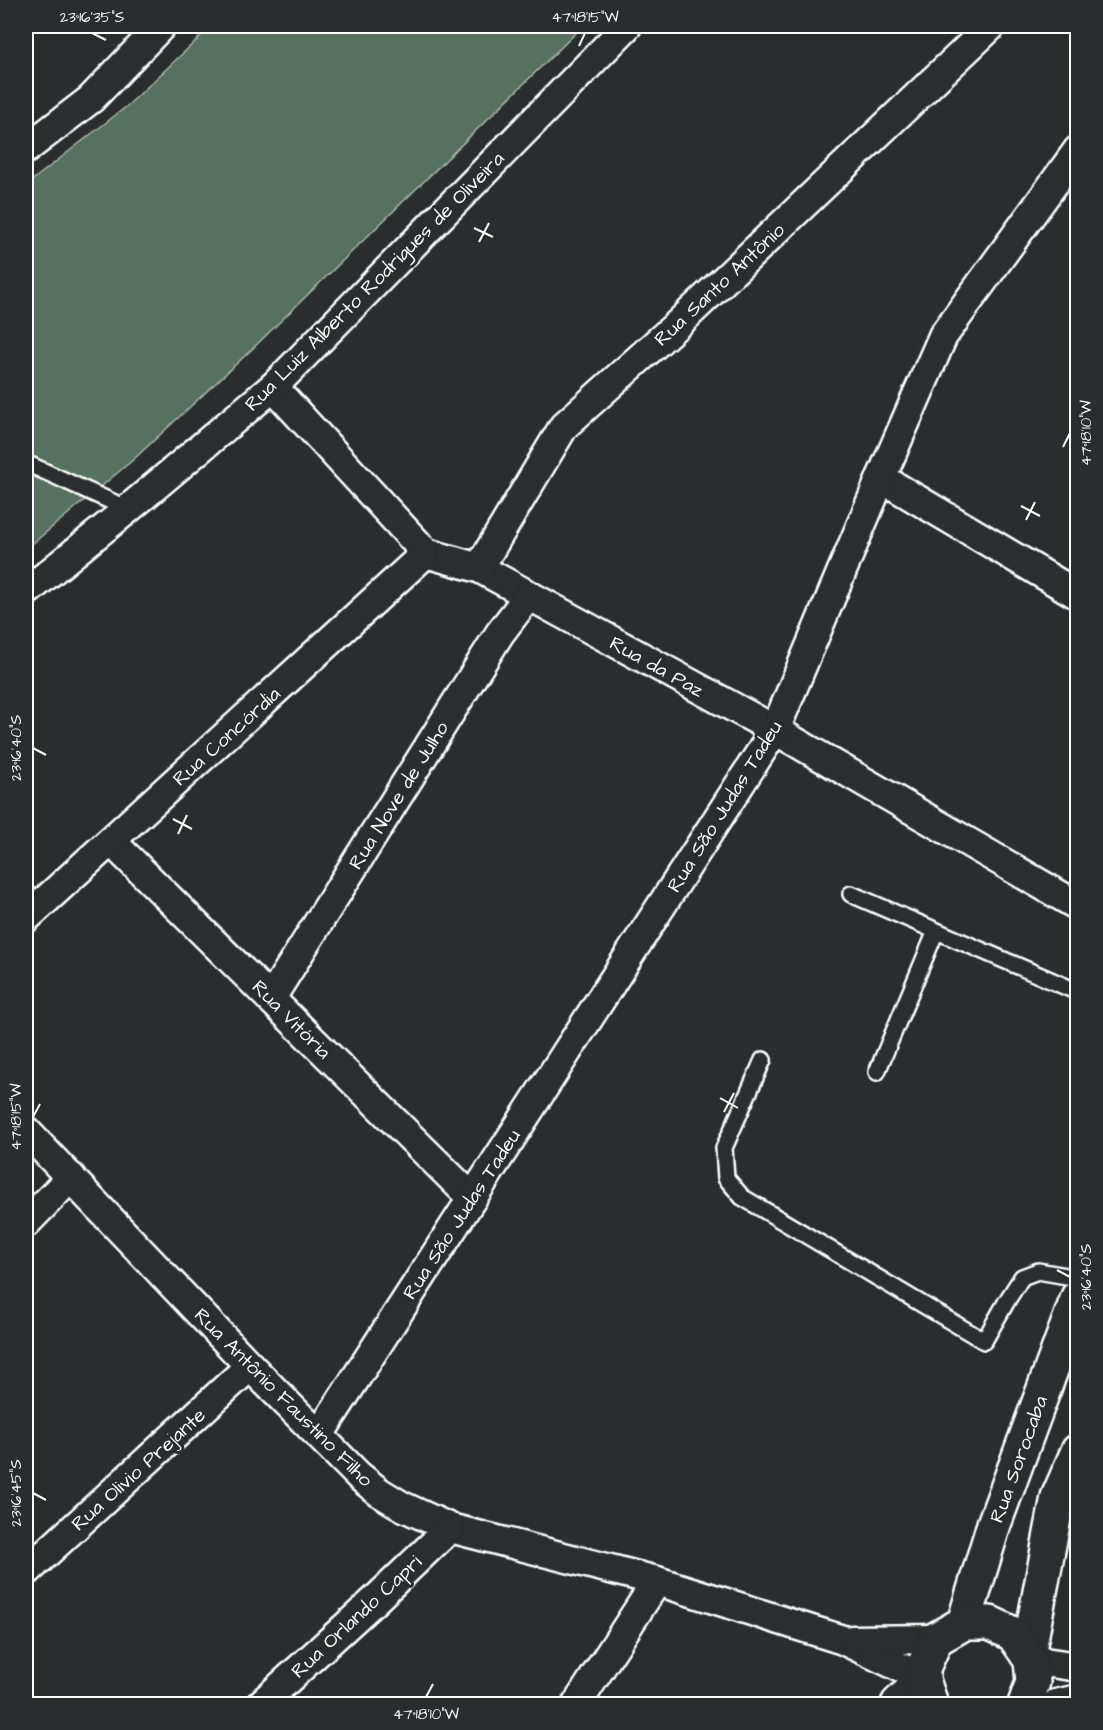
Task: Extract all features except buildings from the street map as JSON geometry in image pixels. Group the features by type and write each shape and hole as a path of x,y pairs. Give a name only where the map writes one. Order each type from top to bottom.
{"main road":[{"name":"Rua Sorocaba","path":"964,1623 994,1524 1077,1297"},
{"path":"1025,1704 1033,1682 1030,1657 1058,1497 1077,1450"},
{"path":"898,1704 925,1688 923,1668 936,1640 964,1623 990,1623 1013,1634 1030,1657"}],"street":[{"path":"26,149 91,99 161,26"},
{"name":"Rua Luiz Alberto Rodrigues de Oliveira","path":"26,592 129,509 273,387 627,26"},
{"name":"Rua Santo Antônio","path":"479,568 564,426 680,322 992,26"},
{"name":"Rua São Judas Tadeu","path":"319,1435 775,730 880,478 943,336 1077,150"},
{"path":"273,387 426,553"},
{"path":"880,478 1077,595"},
{"name":"Rua da Paz","path":"426,553 479,568 775,730 1077,906"},
{"name":"Rua Concórdia","path":"26,918 426,553"},
{"name":"Rua Nove de Julho","path":"271,998 500,633 528,595"},
{"name":"Rua Vitória","path":"111,841 472,1197"},
{"name":"Rua Antônio Faustino Filho","path":"26,1131 250,1366 359,1476 379,1492 402,1506 450,1528 657,1581 843,1640 925,1688"},
{"path":"26,1222 71,1177"},
{"name":"Rua Olivio Prejante","path":"26,1572 250,1366"},
{"name":"Rua Orlando Capri","path":"261,1704 450,1528"},
{"path":"578,1704 657,1581"},
{"name":"Rua Antônio Faustino Filho","path":"843,1640 936,1640"},
{"path":"1030,1657 1077,1667"},
{"path":"1056,1704 1077,1699"}],"lane":[{"path":"26,463 129,509"},
{"path":"851,894 1077,992"},
{"path":"877,1072 936,931"},
{"path":"763,1060 724,1148 726,1178 742,1197 984,1341 1022,1277 1038,1271 1077,1278"}],"green space":[{"path":"209,26 583,26 249,352 134,459 26,549 26,185 127,106"}]}
